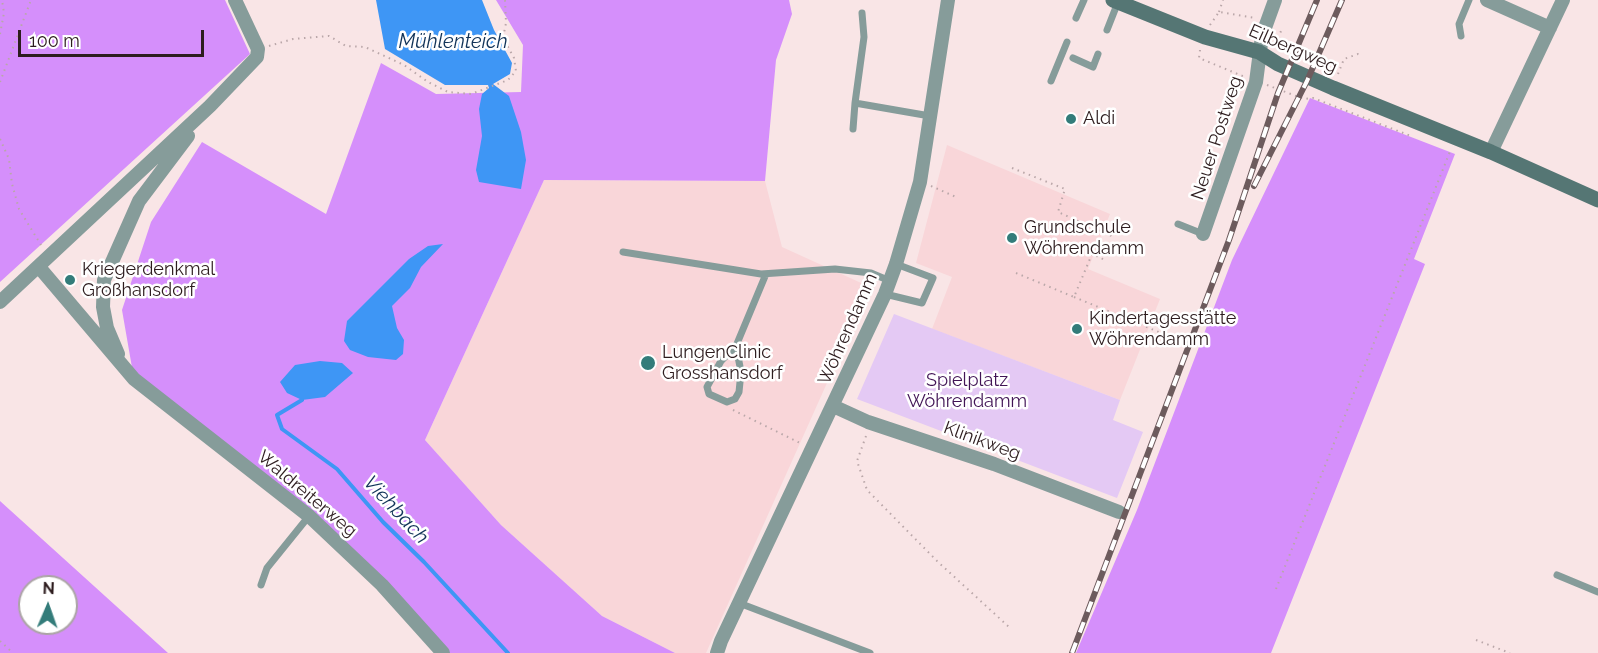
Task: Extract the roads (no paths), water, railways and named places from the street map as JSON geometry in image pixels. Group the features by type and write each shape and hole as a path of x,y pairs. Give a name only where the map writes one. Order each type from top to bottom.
{"main road":[{"name":"Eilbergweg","path":"1115,1 1208,31 1259,52 1278,64 1453,144 1491,153 1598,200"}],"street":[{"name":"Waldreiterweg","path":"235,0 258,49 257,57 210,106 39,267 134,379 309,516 382,585 442,653"},
{"name":"Wöhrendamm","path":"717,653 833,406 896,264 920,182 948,0"},
{"name":"Neuer Postweg","path":"1203,234 1256,82 1264,28 1275,0"},
{"path":"1487,0 1550,28"},
{"path":"1491,153 1563,0"},
{"name":"Waldreiterweg","path":"134,379 117,353 107,328 103,307 104,280 139,201 210,106"},
{"path":"0,302 39,267"},
{"name":"Klinikweg","path":"833,406 1119,512"}],"lane":[{"path":"1077,18 1084,0"},
{"path":"1461,36 1459,24 1468,0"},
{"path":"1107,30 1115,1"},
{"path":"853,129 864,37 862,13"},
{"path":"1051,81 1067,42"},
{"path":"1073,58 1093,67 1098,54"},
{"path":"855,103 930,116"},
{"path":"1178,224 1203,234"},
{"path":"622,252 766,274 835,269 871,273 887,287 922,303 933,278 896,264"},
{"path":"735,346 741,372 739,392 735,399 727,402 709,394 707,387 721,361 735,346 766,274"},
{"path":"261,585 267,568 309,516"},
{"path":"1557,575 1598,592"},
{"path":"739,603 870,653"}],"water":[{"name":"Mühlenteich","path":"376,0 482,0 494,30 512,63 510,74 493,84 509,96 521,132 526,160 521,189 479,182 476,170 482,136 479,109 482,94 489,88 488,85 445,85 385,49"},
{"path":"443,244 421,267 410,288 392,306 397,328 404,340 403,354 396,360 368,357 350,350 344,341 347,321 409,259 428,246"},
{"path":"320,361 342,363 353,373 325,397 302,400 287,393 280,382 295,365"}],"waterway":[{"name":"Viehbach","path":"302,400 277,415 282,429 337,469 383,522 424,562 508,653"}],"railway":[{"path":"1072,653 1229,240 1278,93 1317,0"},
{"path":"1254,186 1307,81 1342,0"}],"place":[{"name":"Aldi","path":"1071,119"},
{"name":"Grundschule Wöhrendamm","path":"1012,238"},
{"name":"Kriegerdenkmal Großhansdorf","path":"70,280"},
{"name":"Kindertagesstätte Wöhrendamm","path":"1077,329"},
{"name":"LungenClinic Grosshansdorf","path":"648,363"}],"park label":[{"name":"Spielplatz Wöhrendamm","path":"967,391"}]}
